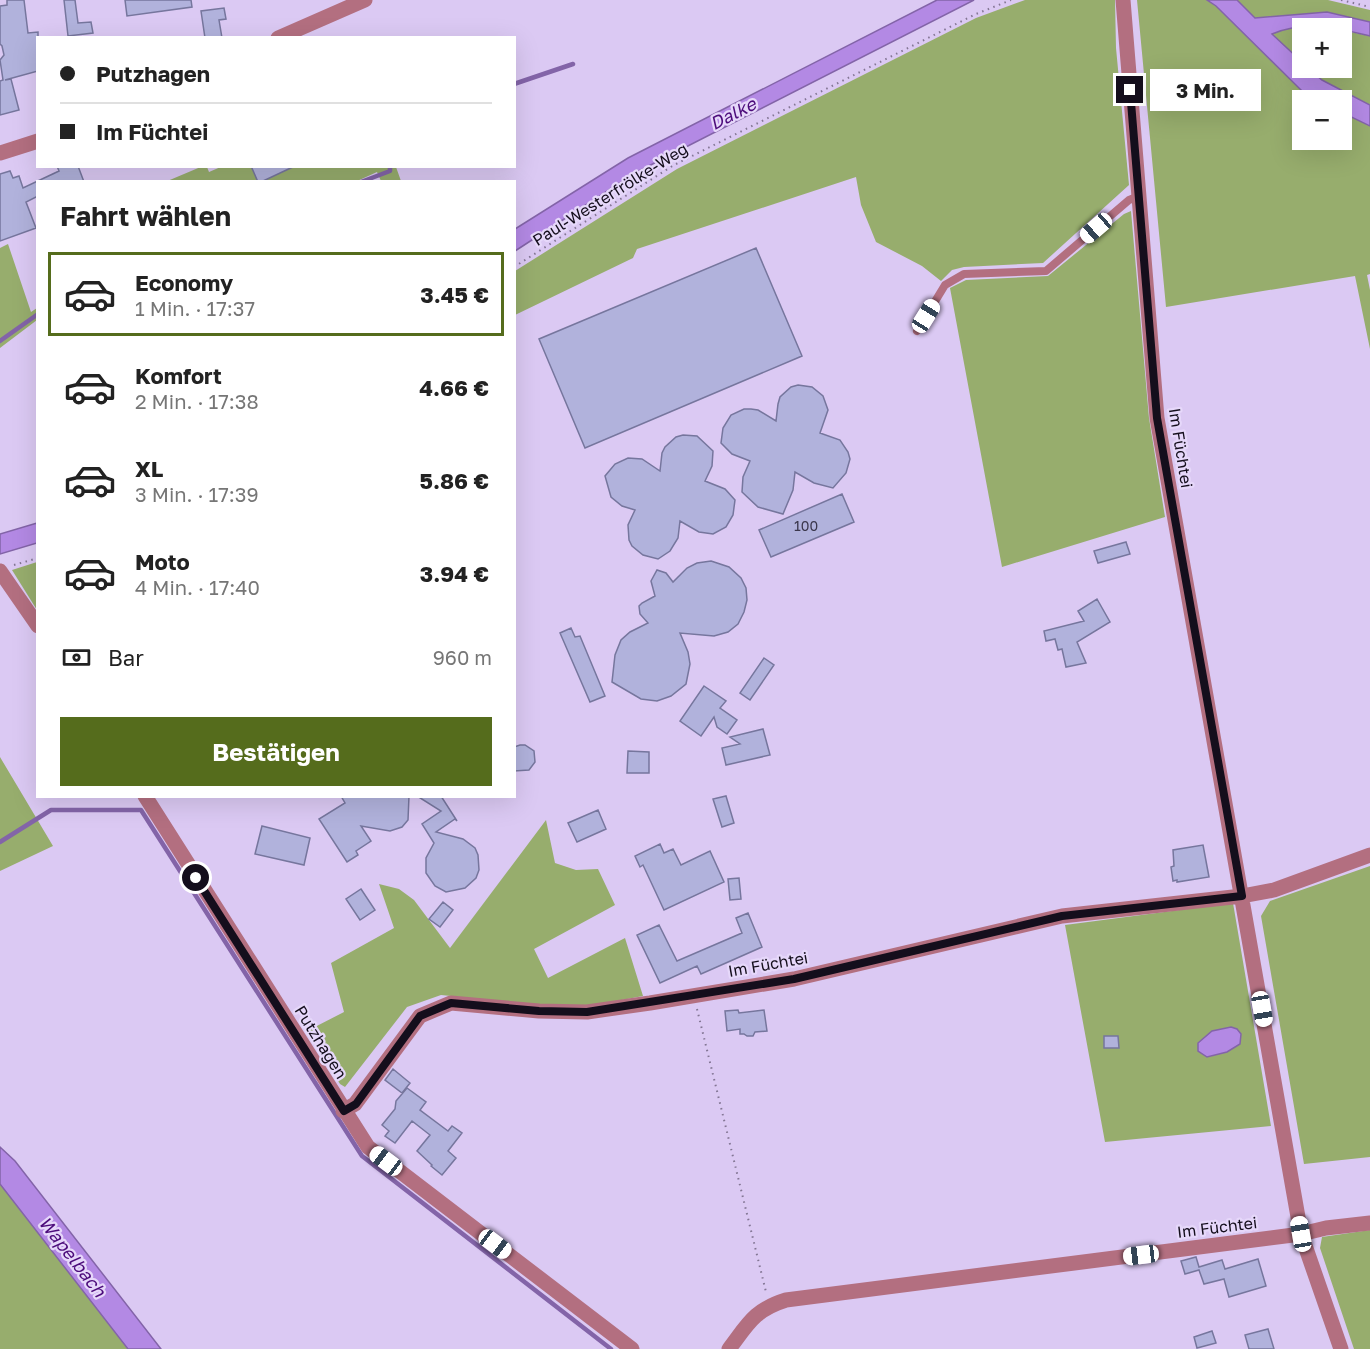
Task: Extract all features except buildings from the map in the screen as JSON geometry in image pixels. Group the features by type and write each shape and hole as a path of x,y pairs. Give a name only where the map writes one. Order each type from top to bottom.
{"street":[{"path":"283,36 365,0"},
{"name":"Im Füchtei","path":"1123,0 1157,418 1301,1234 1341,1349"},
{"path":"0,153 36,142"},
{"path":"5,569 36,623"},
{"name":"Putzhagen","path":"146,798 368,1147 632,1349"},
{"path":"1242,896 1274,890 1370,855"},
{"name":"Im Füchtei","path":"344,1111 356,1104 420,1016 451,1003 539,1011 587,1012 794,979 1062,916 1242,896"},
{"name":"Im Füchtei","path":"729,1349 757,1312 786,1300 1301,1234 1326,1228 1370,1223"}],"lane":[{"path":"917,331 945,285 964,274 1046,271 1129,200 1139,196"}],"path":[{"name":"Paul-Westerfrölke-Weg","path":"516,266 674,165 976,14 1011,0"},
{"path":"1341,0 1370,7"},
{"path":"5,569 36,559"},
{"path":"694,995 770,1305"}],"green space":[{"path":"1025,0 1115,0 1116,48 1129,185 1043,263 964,267 952,270 941,281 922,266 876,242 861,205 856,177 637,249 633,258 516,315 516,270 677,169 976,18"},
{"path":"1137,0 1207,0 1216,6 1301,90 1292,90 1292,150 1352,150 1352,117 1370,126 1370,274 1367,275 1370,290 1370,349 1355,276 1166,307"},
{"path":"1237,0 1328,0 1370,10 1370,22 1327,12 1255,18"},
{"path":"1292,29 1292,53 1271,34"},
{"path":"1352,32 1370,36 1370,105 1352,96 1352,90 1341,90 1320,78 1352,78"},
{"path":"198,168 207,168 209,172 218,168 396,168 401,180 381,180 377,172 359,180 170,180"},
{"path":"1131,211 1149,418 1165,517 1002,567 950,288 966,280 1048,276 1124,214"},
{"path":"8,244 31,312 36,309 36,321 0,348 0,248"},
{"path":"36,563 36,608 12,570"},
{"path":"0,757 53,846 0,871"},
{"path":"546,820 555,863 576,870 598,869 615,905 534,949 548,978 625,938 643,996 585,1007 539,1005 441,995 407,1007 345,1087 340,1084 307,1031 344,1012 331,963 394,928 379,884 399,889 414,900 450,948"},
{"path":"1370,866 1370,1157 1304,1164 1261,916 1270,901"},
{"path":"1233,903 1271,1126 1105,1142 1065,925"},
{"path":"0,1184 128,1349 0,1349"},
{"path":"1370,1230 1370,1349 1354,1349 1320,1248 1322,1237"}],"water":[{"name":"Dalke","path":"937,0 974,0 635,173 516,250 516,228 628,158"},
{"path":"1207,0 1237,0 1255,18 1327,12 1370,22 1370,36 1352,32 1352,18 1292,18 1292,28 1272,34 1292,53 1292,78 1320,78 1341,90 1301,90 1216,6"},
{"path":"1352,96 1370,105 1370,126 1352,117"},
{"path":"36,523 36,543 0,554 0,534"},
{"path":"1231,1027 1237,1029 1241,1034 1240,1044 1227,1052 1207,1057 1198,1051 1198,1043 1212,1031"},
{"name":"Wapelbach","path":"0,1147 15,1161 161,1349 128,1349 0,1184"}],"waterway":[{"path":"516,83 573,64"},
{"path":"366,180 390,171 390,168"},
{"path":"0,341 36,315"},
{"path":"0,842 51,810 141,810 362,1156 611,1349"}],"route":[{"path":"196,878 344,1111 356,1104 420,1016 451,1003 539,1011 587,1012 794,979 1062,916 1242,896 1157,418 1130,90"}]}
